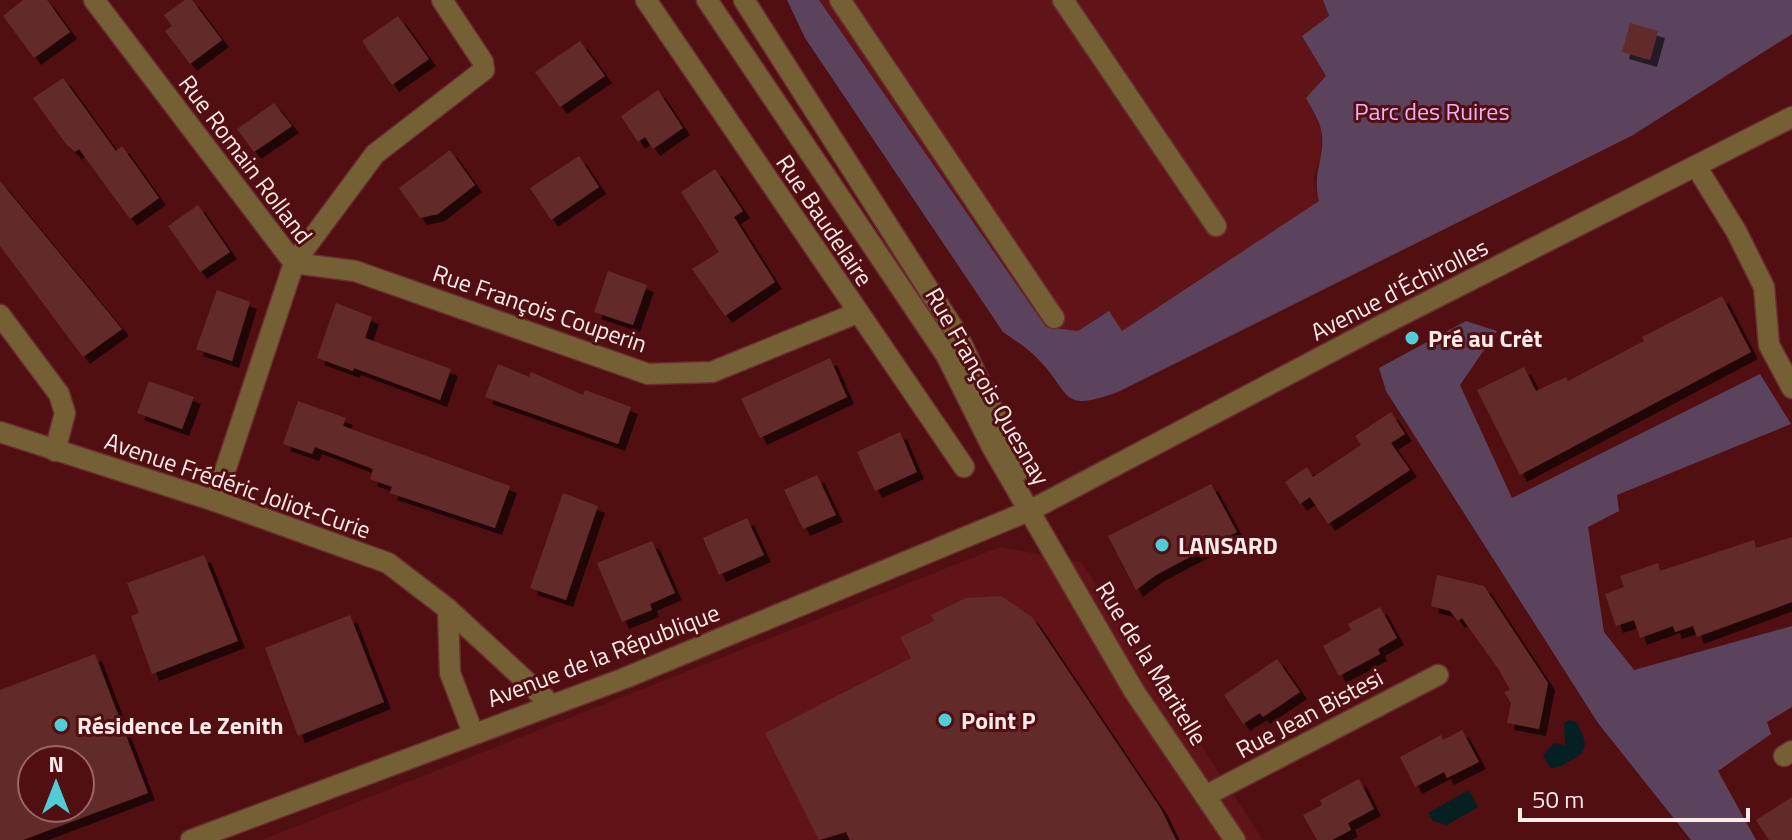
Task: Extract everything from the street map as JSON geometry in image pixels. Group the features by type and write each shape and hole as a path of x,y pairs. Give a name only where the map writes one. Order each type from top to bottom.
{"street":[{"name":"Rue Romain Rolland","path":"94,0 294,263 215,501"},
{"path":"294,263 375,154 484,70 483,62 442,0"},
{"name":"Rue Baudelaire","path":"646,0 964,467"},
{"name":"Rue François Quesnay","path":"707,0 946,355 992,447 1031,510"},
{"name":"Rue François Quesnay","path":"744,0 957,334 1006,438 1031,510"},
{"path":"840,0 1054,318"},
{"path":"1063,0 1216,226"},
{"name":"Avenue d'Échirolles","path":"1031,510 1792,117"},
{"path":"1696,166 1736,231 1764,287 1769,345 1792,388"},
{"name":"Rue François Couperin","path":"294,263 355,271 648,374 712,372 857,313"},
{"path":"0,315 59,394 65,413 55,451"},
{"name":"Avenue Frédéric Joliot-Curie","path":"0,432 215,501 388,563 448,609 552,705"},
{"name":"Avenue de la République","path":"191,840 552,705 1031,510"},
{"name":"Rue de la Maritelle","path":"1031,510 1134,691 1235,840"},
{"path":"448,609 450,673 473,733"},
{"name":"Rue Jean Bistesi","path":"1205,796 1438,675"}],"shaded area":[{"path":"819,0 1323,0 1329,16 1326,76 1307,98 1322,132 1320,159 1313,178 1319,201 1122,332 1108,312 1078,331 1046,327"},
{"path":"1000,547 1081,562 1263,840 262,840"}],"green space":[{"name":"Parc des Ruires","path":"787,0 819,0 1046,327 1078,331 1109,311 1122,331 1319,201 1317,174 1322,135 1306,98 1326,76 1302,36 1329,16 1323,0 1792,0 1792,34 1633,135 1118,392 1086,401 1069,397 1034,355 1003,332 805,38"},
{"path":"1466,321 1497,331 1460,385 1512,498 1760,374 1791,424 1617,495 1619,511 1588,527 1604,632 1634,670 1792,626 1792,707 1767,722 1771,734 1718,771 1756,840 1691,840 1598,723 1386,391 1379,368"}],"water":[{"path":"1569,720 1576,722 1580,729 1584,750 1564,765 1550,768 1543,755 1554,743 1565,745 1564,723"},
{"path":"1469,790 1478,807 1447,825 1433,821 1428,813"}],"building":[{"path":"23,0 47,0 70,32 34,58 3,16"},
{"path":"185,0 192,0 222,40 190,64 165,31 172,26 164,15"},
{"path":"398,16 429,59 392,85 362,41"},
{"path":"1630,23 1658,31 1650,60 1622,52"},
{"path":"580,41 605,76 560,107 535,72"},
{"path":"63,78 116,151 122,146 159,198 130,219 79,149 75,152 66,144 33,98"},
{"path":"658,90 683,128 653,149 645,137 638,142 621,116"},
{"path":"274,103 292,126 254,152 237,129"},
{"path":"450,150 475,185 438,214 420,218 399,188"},
{"path":"579,156 599,187 551,220 530,188"},
{"path":"715,169 743,211 734,217 775,282 725,316 692,269 719,252 681,192"},
{"path":"0,181 122,329 83,357 0,246"},
{"path":"198,205 230,252 200,272 168,226"},
{"path":"608,271 647,285 633,325 594,312"},
{"path":"217,290 250,302 232,361 196,349"},
{"path":"1722,296 1751,352 1520,475 1477,390 1524,367 1536,391 1566,377 1568,381 1644,341 1642,337"},
{"path":"336,303 372,317 365,338 451,369 440,400 354,368 353,371 317,358"},
{"path":"830,358 847,397 760,438 741,399"},
{"path":"498,364 529,377 531,372 583,395 585,390 631,407 618,444 485,397"},
{"path":"149,381 194,397 182,429 137,413"},
{"path":"298,401 346,418 343,426 510,486 495,528 390,493 392,487 370,479 373,469 315,447 312,454 283,444"},
{"path":"1391,412 1405,434 1391,443 1410,470 1328,524 1310,497 1300,504 1285,482 1307,467 1313,477 1361,445 1355,436"},
{"path":"900,432 917,472 875,491 857,452"},
{"path":"817,475 836,515 803,529 784,490"},
{"name":"LANSARD","path":"1211,484 1237,532 1156,575 1136,590 1108,536"},
{"path":"563,493 598,506 566,600 530,588"},
{"path":"747,518 764,555 719,575 703,538"},
{"path":"1792,537 1792,602 1697,637 1693,626 1675,632 1673,626 1640,638 1634,620 1616,626 1605,594 1624,587 1620,576 1658,563 1660,571 1754,540 1756,548"},
{"path":"652,541 675,593 650,604 652,610 622,622 597,563"},
{"path":"204,555 238,641 152,674 131,616 139,613 127,583"},
{"path":"1437,575 1484,586 1548,683 1539,729 1507,723 1511,703 1504,692 1510,690 1499,670 1462,618 1458,621 1450,611 1431,606"},
{"name":"Point P","path":"1001,596 1032,617 1161,809 1176,840 850,840 846,832 819,840 765,733 911,658 900,637 934,621 931,615 966,598"},
{"path":"1380,607 1397,638 1378,649 1380,654 1339,676 1323,646 1351,630 1348,624"},
{"path":"350,615 384,702 298,736 265,648"},
{"name":"Résidence Le Zenith","path":"95,654 148,793 96,813 96,744 16,744 16,824 66,824 23,840 0,840 0,690"},
{"path":"1277,659 1300,692 1263,717 1260,713 1243,724 1224,695"},
{"path":"1462,730 1479,762 1447,778 1444,772 1415,787 1400,757 1441,735 1443,740"},
{"path":"1359,779 1374,809 1348,823 1351,830 1332,840 1317,840 1303,815 1322,805 1320,800"},
{"path":"1792,797 1792,840 1769,840 1756,820"}],"place":[{"name":"Pré au Crêt","path":"1412,338"},
{"name":"LANSARD","path":"1162,545"},
{"name":"Point P","path":"945,720"},
{"name":"Résidence Le Zenith","path":"61,725"}]}
